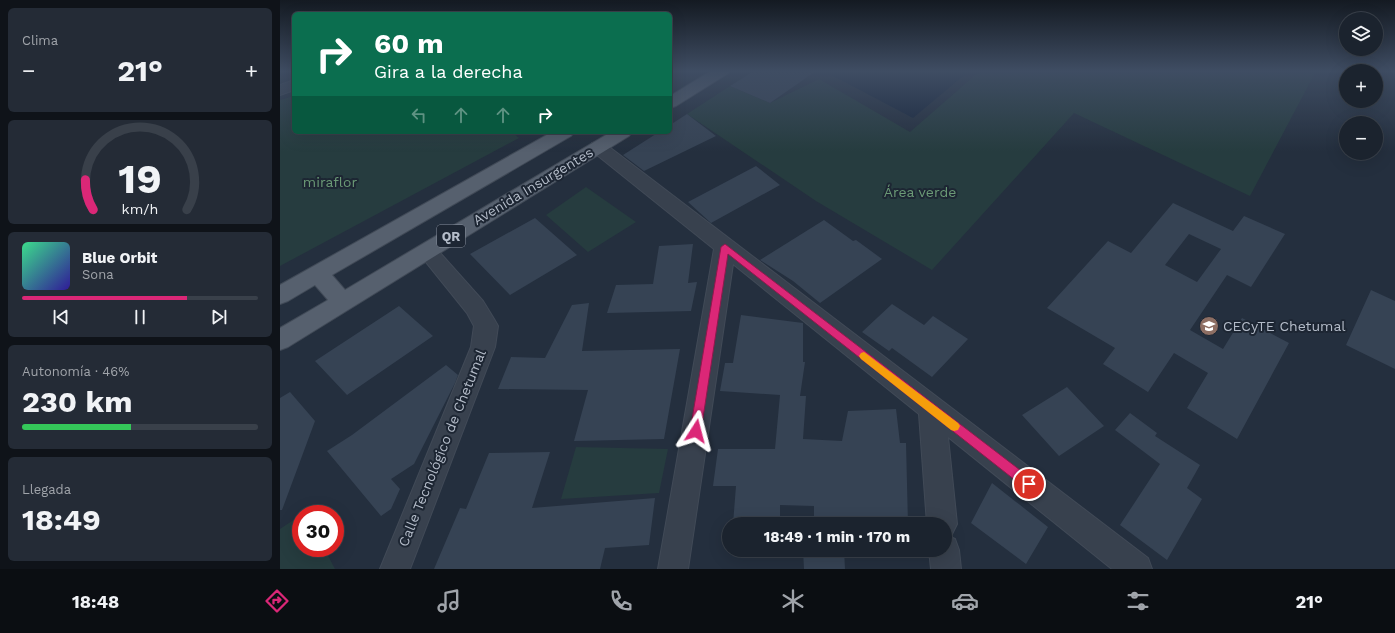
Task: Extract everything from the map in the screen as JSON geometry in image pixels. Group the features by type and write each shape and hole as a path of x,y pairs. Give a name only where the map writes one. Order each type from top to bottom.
{"main road":[{"name":"QR","path":"280,295 562,134"},
{"name":"Avenida Insurgentes","path":"280,340 620,134"},
{"path":"318,274 343,302"}],"street":[{"path":"598,147 1138,569"},
{"path":"674,569 725,247"},
{"name":"Calle Tecnológico de Chetumal","path":"395,569 483,346 486,326 475,307 427,251"},
{"path":"932,409 941,517"},
{"path":"945,557 946,569"}],"green space":[{"name":"miraflor","path":"292,98 292,134 514,134 519,138 280,266 280,100"},
{"name":"Área verde","path":"712,98 757,98 770,103 781,98 851,98 910,132 950,98 1302,98 1250,196 1074,113 932,270 816,201 687,114"},
{"path":"586,187 636,222 588,252 546,215"},
{"path":"576,447 668,449 659,493 561,499"},
{"path":"292,521 292,557 329,557 335,569 280,569 280,529"}],"water":[{"path":"874,98 937,98 913,118"}],"building":[{"path":"757,98 778,98 770,103"},
{"path":"687,114 716,136 644,171 623,155 656,134 672,134 672,124"},
{"path":"756,166 780,185 711,223 688,202"},
{"path":"1173,203 1233,231 1244,216 1285,234 1251,287 1227,275 1190,330 1223,349 1242,318 1289,343 1237,439 1187,408 1208,373 1174,353 1148,392 1103,364 1115,348 1047,308 1108,241 1131,253","holes":["1189,234 1221,249 1197,282 1165,265"]},
{"path":"535,218 577,255 510,295 470,254"},
{"path":"824,220 853,241 856,240 882,259 820,303 793,281 760,260"},
{"path":"693,244 688,283 697,282 691,311 607,313 616,285 653,284 659,246"},
{"path":"1371,290 1395,301 1395,369 1346,345"},
{"path":"589,303 582,351 680,349 664,439 574,441 588,390 498,389 511,357 545,358 572,305"},
{"path":"892,304 924,325 933,316 968,339 932,377 892,348 889,351 862,332"},
{"path":"399,306 433,336 347,395 315,361"},
{"path":"741,315 803,323 803,362 805,362 800,396 806,396 803,439 842,441 848,411 896,409 900,443 906,443 908,517 814,517 814,506 780,505 780,517 734,517 736,486 713,486 718,449 775,449 780,395 720,391 725,363 733,363"},
{"path":"446,365 458,375 455,383 414,464 391,479 400,489 391,509 381,516 327,451 352,435"},
{"path":"1067,387 1104,426 1059,456 1022,415"},
{"path":"290,392 315,421 282,510 280,510 280,398"},
{"path":"1130,413 1157,433 1155,436 1200,465 1187,488 1202,499 1167,560 1120,525 1160,464 1115,430"},
{"path":"550,452 532,508 655,498 649,545 605,548 600,569 434,569 460,508 466,509 489,453"},
{"path":"992,483 1048,527 1026,564 971,523"},
{"path":"803,557 844,557 845,569 804,569"}],"slow traffic":[{"path":"864,356 954,426"}],"place":[{"name":"CECyTE Chetumal","path":"1209,326"}],"route":[{"path":"696,431 725,247 1029,484"}]}
